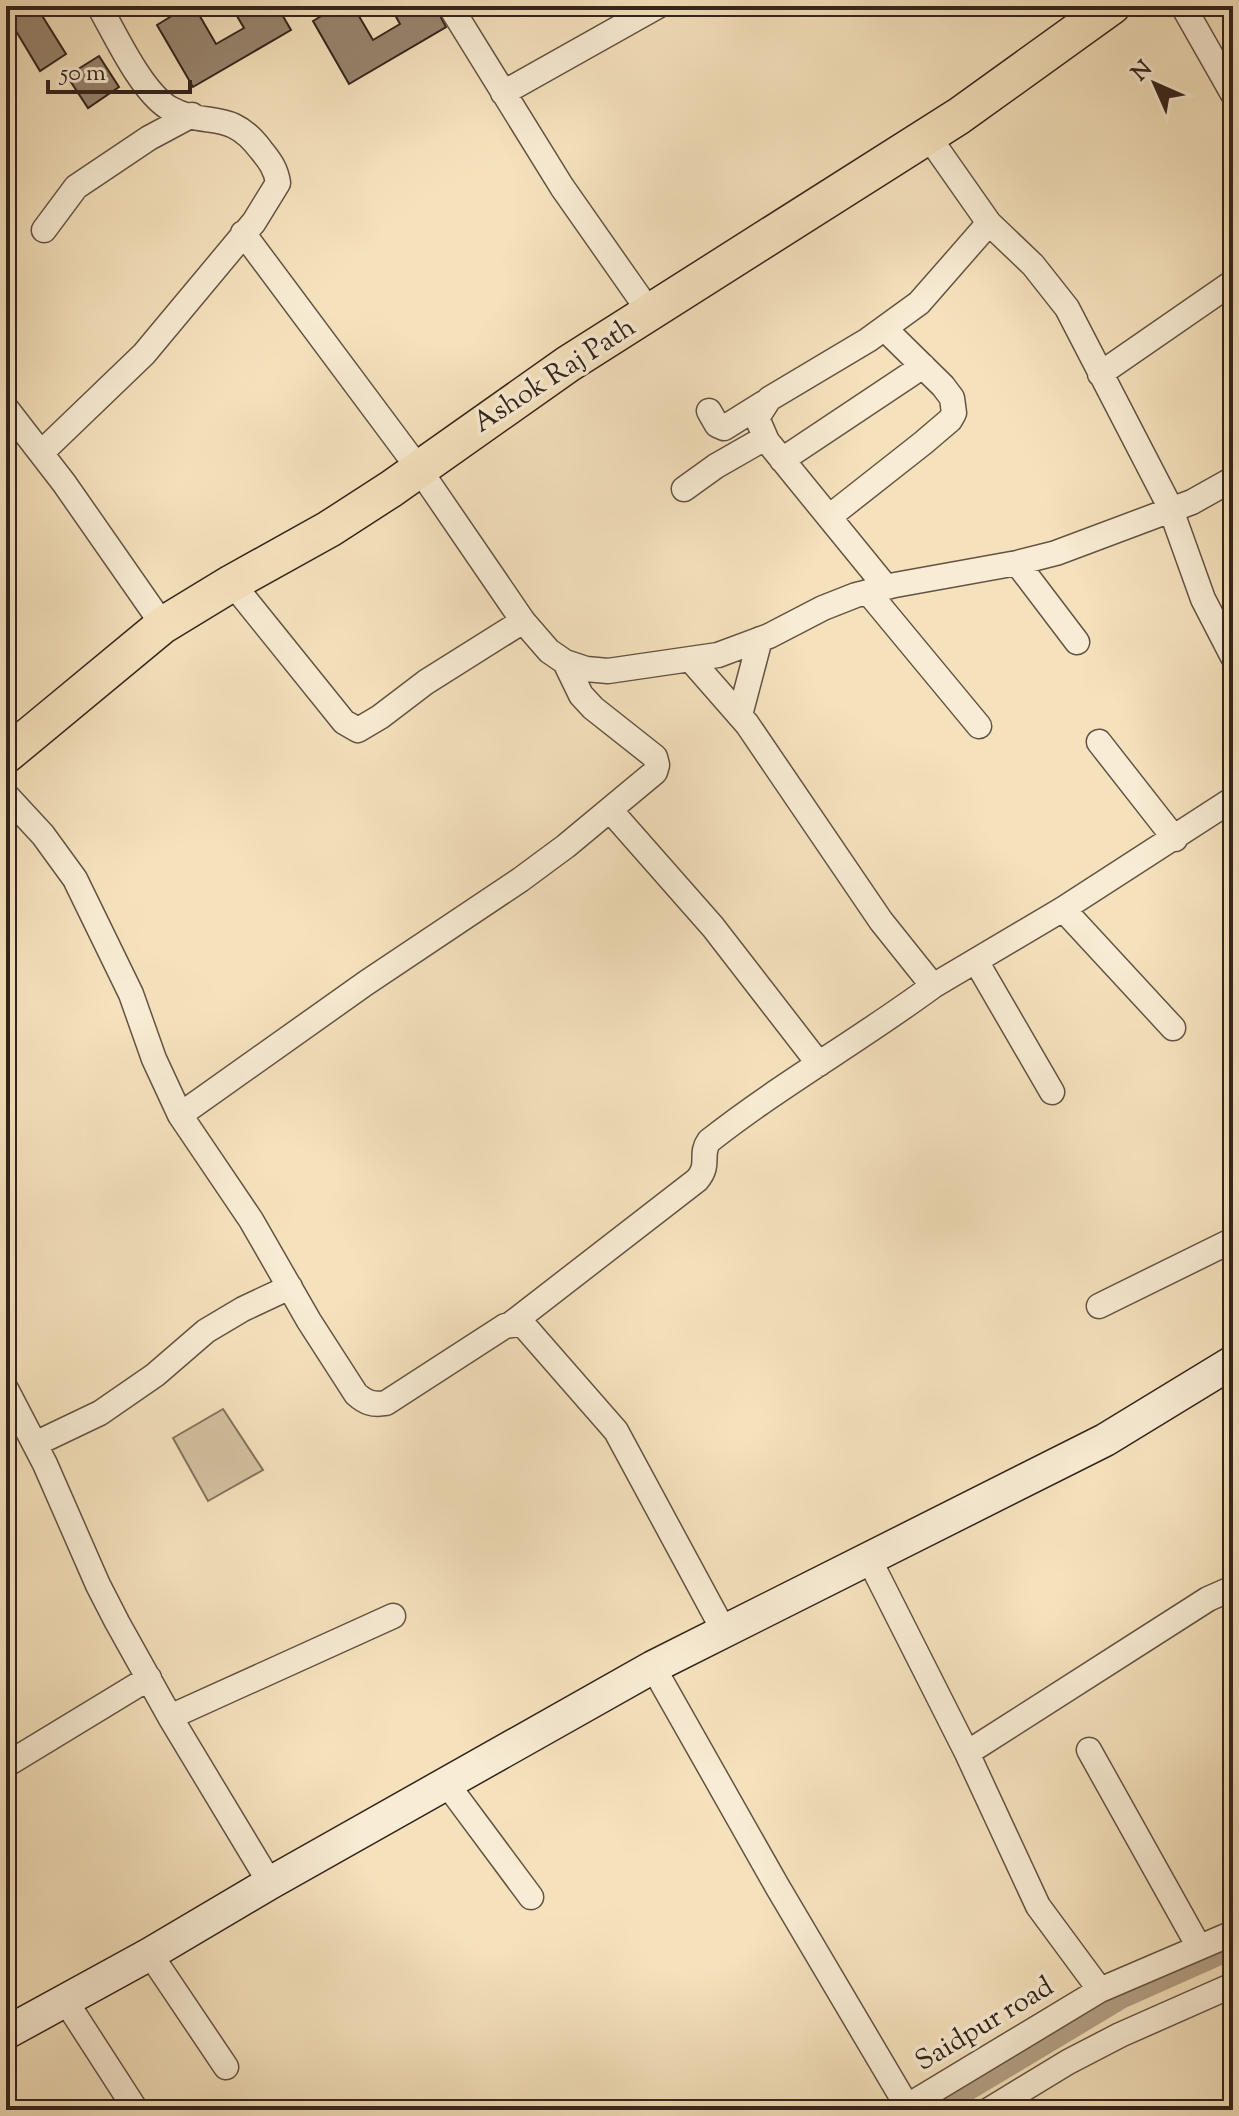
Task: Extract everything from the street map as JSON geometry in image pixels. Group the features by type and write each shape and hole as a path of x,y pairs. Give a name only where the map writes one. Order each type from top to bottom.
{"main road":[{"name":"Ashok Raj Path","path":"6,755 163,625 329,529 568,364 928,136 1112,6"},
{"path":"6,2033 653,1667 1105,1440 1233,1362"}],"street":[{"path":"41,453 144,354 272,196 278,183 277,173 258,146 236,125 169,108 156,96 99,6"},
{"path":"450,6 562,187 651,314"},
{"path":"503,93 658,6"},
{"path":"1183,6 1233,94"},
{"path":"44,230 76,187 149,138 192,115"},
{"path":"928,136 989,223 1033,265 1067,308 1170,509 1203,599 1233,657"},
{"path":"709,411 717,425 724,428 885,329 937,285 989,223"},
{"path":"243,233 419,469 523,621 549,651 565,662 586,669 608,671 718,655 760,639 823,608 877,589 1017,563 1082,544 1208,494 1233,479"},
{"path":"1100,374 1233,282"},
{"path":"829,517 950,420 955,406 952,398 923,366 885,329"},
{"path":"782,460 923,366"},
{"path":"764,403 757,418 765,438 829,517 877,589 979,726"},
{"path":"6,408 163,625"},
{"path":"684,489 716,466 765,438"},
{"path":"1017,563 1077,642"},
{"path":"232,583 344,722 358,730 426,682 523,621"},
{"path":"740,715 760,639"},
{"path":"691,660 740,715 881,921 933,986"},
{"path":"180,1115 355,990 520,880 655,772 655,757 593,708 581,695 565,662"},
{"path":"1099,742 1175,839"},
{"path":"6,795 61,858 89,902 131,994 154,1059 180,1115 251,1220 356,1394 375,1405 397,1397 494,1332 511,1324 697,1180 706,1166 705,1146 709,1141 933,986 1063,909 1233,799"},
{"path":"610,810 713,927 819,1064"},
{"path":"1063,909 1173,1028"},
{"path":"976,961 1052,1092"},
{"path":"1099,1306 1233,1240"},
{"path":"35,1444 100,1413 155,1375 206,1331 290,1287"},
{"path":"511,1324 526,1328 535,1337 616,1431 724,1631"},
{"path":"6,1389 35,1444 98,1585 170,1717 270,1883"},
{"path":"869,1559 967,1753 1038,1906 1100,1990"},
{"path":"967,1753 1208,1599 1233,1588"},
{"path":"170,1717 393,1616"},
{"path":"653,1667 904,2108"},
{"path":"6,1765 149,1678"},
{"path":"1089,1750 1199,1947"},
{"path":"447,1784 531,1897"},
{"name":"Saidpur road","path":"904,2108 933,2102 1100,1990 1233,1933"},
{"path":"150,1954 226,2067"},
{"path":"989,2110 1068,2062 1120,2035 1233,1985"},
{"path":"65,2000 136,2110"}],"lane":[{"path":"295,6 311,6"}],"shaded area":[{"path":"223,1409 263,1470 208,1501 173,1438"}],"building":[{"path":"6,6 36,6 66,54 40,71 16,31 6,37"},
{"path":"188,6 194,6 216,44 244,28 231,6 277,6 291,30 193,87 157,25"},
{"path":"338,6 353,6 373,40 400,24 390,6 435,6 446,27 349,84 313,21"},
{"path":"99,56 119,87 88,108 67,76"}],"waterway":[{"path":"936,2110 1123,1998 1233,1949"}]}
